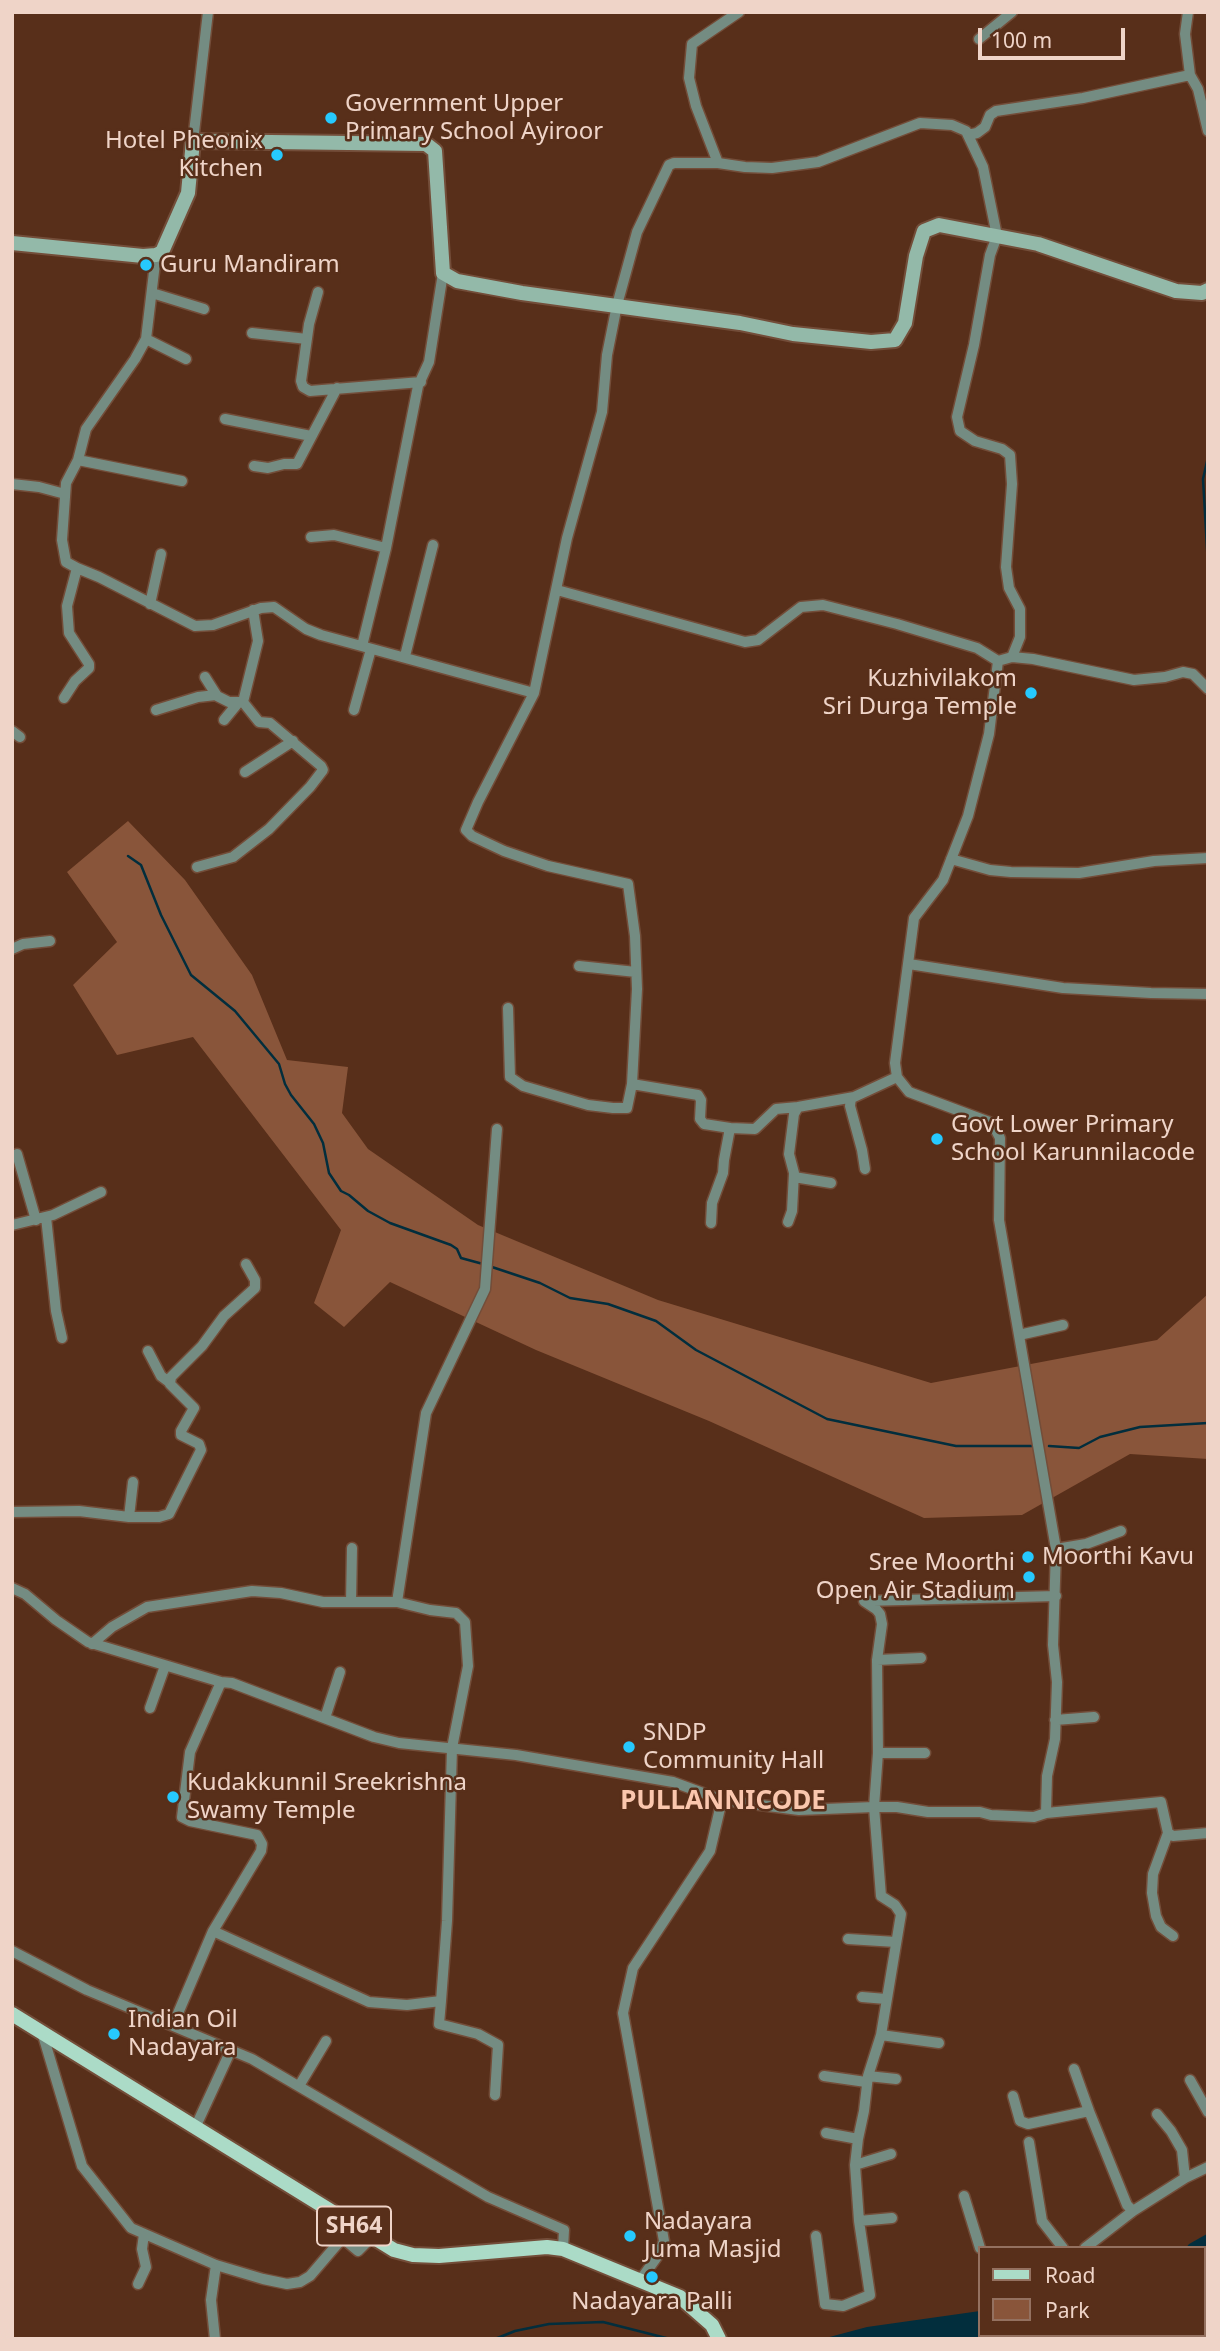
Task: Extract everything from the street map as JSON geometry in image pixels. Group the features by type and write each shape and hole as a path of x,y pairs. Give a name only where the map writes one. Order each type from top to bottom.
{"main road":[{"path":"12,243 130,255 156,255 162,252 188,193 193,141 426,144 435,151 443,273 457,281 740,323 793,334 871,342 895,340 905,324 916,256 924,231 939,225 1038,244 1176,291 1202,293 1208,290"},
{"name":"SH64","path":"12,2014 394,2250 413,2255 439,2256 547,2246 563,2249 680,2297 712,2325 719,2339"}],"street":[{"path":"193,141 208,12"},
{"path":"718,163 696,106 689,78 692,44 739,12"},
{"path":"979,39 1012,12"},
{"path":"1188,12 1185,34 1190,75 1198,89 1208,131"},
{"path":"968,135 985,127 990,115 996,111 1083,97 1190,75"},
{"path":"508,1008 510,1077 523,1086 588,1105 627,1108 632,1084 636,972 635,936 628,884 548,866 504,851 472,836 466,830 534,693 567,538 602,412 607,355 617,305 637,232 669,165 718,163 772,168 818,162 920,122 952,125 966,131 983,167 997,236 990,255 974,345 957,418 960,431 975,441 1002,449 1010,455 1012,484 1006,567 1009,588 1020,609 1020,638 1012,657"},
{"path":"156,255 146,339 86,429 78,460 66,483 62,540 66,562 195,626 213,625 253,610 274,607 306,629 534,693"},
{"path":"354,710 421,382 429,362 443,273"},
{"path":"318,292 307,339 301,381 303,387 310,391 421,382"},
{"path":"152,293 204,309"},
{"path":"252,333 307,339"},
{"path":"146,339 186,359"},
{"path":"254,466 268,468 297,464 337,388"},
{"path":"225,419 311,436"},
{"path":"78,460 183,481"},
{"path":"12,484 65,494"},
{"path":"312,537 334,535 386,548"},
{"path":"405,656 433,545"},
{"path":"150,604 161,554"},
{"path":"64,698 75,681 89,668 69,633 68,606 77,568"},
{"path":"557,590 745,642 758,639 801,607 823,606 897,624 977,648 998,661 1012,657 1066,665 1134,680 1183,672 1194,674 1208,689"},
{"path":"224,720 241,703 258,641 253,610"},
{"path":"998,661 995,703 968,816 943,880 914,918 895,1063 897,1077 909,1092 992,1123 1000,1138 999,1220 1056,1549 1053,1645 1057,1682 1055,1739 1047,1776 1046,1813"},
{"path":"197,866 233,857 269,829 323,769 270,723 259,722 241,703 229,702 216,695 205,677"},
{"path":"156,710 198,697 216,695"},
{"path":"245,772 293,741"},
{"path":"951,859 990,870 1079,873 1154,861 1208,858"},
{"path":"12,949 23,944 50,941"},
{"path":"909,964 1063,988 1208,994"},
{"path":"579,966 636,972"},
{"path":"632,1084 698,1095 701,1100 700,1119 704,1124 755,1129 776,1109 850,1097 897,1077"},
{"path":"850,1097 865,1169"},
{"path":"788,1222 792,1211 794,1177 789,1154 794,1114 798,1107"},
{"path":"711,1223 712,1203 723,1173 730,1128"},
{"path":"397,1602 426,1413 485,1289 498,1129"},
{"path":"17,1154 41,1219 62,1338"},
{"path":"794,1177 831,1183"},
{"path":"12,1225 41,1219 101,1192"},
{"path":"170,1382 171,1377 202,1346 224,1317 255,1288 255,1280 246,1264"},
{"path":"1019,1335 1063,1325"},
{"path":"12,1512 79,1511 129,1517 159,1517 169,1514 201,1454 199,1444 181,1435 194,1408 161,1376 148,1351"},
{"path":"129,1517 133,1482"},
{"path":"1056,1549 1086,1544 1121,1531"},
{"path":"351,1602 352,1548"},
{"path":"12,1588 26,1594 55,1620 92,1644 232,1683 374,1737 399,1743 516,1755 661,1780 722,1800 799,1810 874,1807 1034,1817 1046,1813 1161,1802 1168,1833 1153,1874 1152,1893 1161,1927 1174,1936"},
{"path":"92,1644 112,1627 147,1607 252,1591 281,1593 323,1602 397,1602 456,1613 465,1622 468,1667 452,1748 447,1922 439,2024 478,2035 498,2045 495,2095"},
{"path":"816,2236 825,2304 843,2306 870,2295 859,2221 855,2165 867,2079 881,2035 901,1914 895,1905 881,1896 874,1807 878,1754 877,1660 882,1624 880,1614 864,1601 1056,1596"},
{"path":"877,1660 921,1658"},
{"path":"150,1708 164,1666"},
{"path":"325,1718 340,1672"},
{"path":"173,2025 213,1931 261,1851 262,1844 257,1835 190,1821 182,1816 190,1752 221,1682"},
{"path":"1055,1720 1094,1717"},
{"path":"878,1754 925,1753"},
{"path":"639,2282 659,2254 664,2241 623,2013 633,1968 710,1851 722,1800"},
{"path":"1168,1833 1173,1836 1208,1833"},
{"path":"213,1931 369,2002 407,2005 441,2001"},
{"path":"848,1939 896,1941"},
{"path":"12,1951 87,1990 252,2059 488,2197 564,2230 563,2249"},
{"path":"862,1997 886,1999"},
{"path":"42,2032 82,2166 131,2228 216,2265 286,2284 300,2282 310,2276 340,2241 345,2241 358,2251 372,2237"},
{"path":"881,2035 939,2043"},
{"path":"299,2086 326,2041"},
{"path":"195,2128 231,2050"},
{"path":"1074,2069 1127,2204 1133,2211"},
{"path":"824,2076 896,2079"},
{"path":"1190,2080 1208,2112"},
{"path":"1013,2096 1020,2120 1028,2123 1089,2111"},
{"path":"1157,2114 1182,2150 1185,2178"},
{"path":"826,2133 858,2138"},
{"path":"1029,2142 1042,2221 1061,2246"},
{"path":"855,2165 891,2154"},
{"path":"1088,2246 1133,2211 1185,2178 1208,2167"},
{"path":"964,2196 979,2246"},
{"path":"859,2221 892,2218"},
{"path":"138,2284 146,2267 142,2249 144,2234"},
{"path":"215,2339 211,2300 216,2265"}],"green space":[{"path":"128,821 185,880 252,975 287,1060 348,1067 342,1113 368,1149 478,1225 658,1300 931,1383 1157,1340 1208,1294 1208,1459 1130,1454 1022,1515 924,1518 709,1421 536,1350 390,1282 344,1327 314,1303 341,1230 193,1037 117,1055 73,985 117,942 67,872"}],"water":[{"path":"978,2311 978,2337 1012,2337 822,2339 867,2327"}],"waterway":[{"path":"1208,457 1203,479 1208,565"},
{"path":"128,856 141,865 161,915 191,975 235,1011 279,1064 291,1095 314,1124 323,1143 329,1173 341,1191 390,1223 451,1245 457,1249 461,1258 483,1264"},
{"path":"489,1266 540,1283 570,1298 608,1304 656,1321 696,1350 827,1419 956,1446 1032,1446"},
{"path":"1049,1446 1079,1448 1100,1437 1140,1427 1208,1423"},
{"path":"1196,2246 1208,2239"},
{"path":"495,2339 515,2331 549,2324 603,2322 670,2339"}],"place":[{"name":"Government Upper Primary School Ayiroor","path":"331,118"},
{"name":"Hotel Pheonix Kitchen","path":"277,155"},
{"name":"Guru Mandiram","path":"146,265"},
{"name":"Kuzhivilakom Sri Durga Temple","path":"1031,693"},
{"name":"Govt Lower Primary School Karunnilacode","path":"937,1139"},
{"name":"Moorthi Kavu","path":"1028,1557"},
{"name":"Sree Moorthi Open Air Stadium","path":"1029,1577"},
{"name":"SNDP Community Hall","path":"629,1747"},
{"name":"Kudakkunnil Sreekrishna Swamy Temple","path":"173,1797"},
{"name":"Indian Oil Nadayara","path":"114,2034"},
{"name":"Nadayara Juma Masjid","path":"630,2236"},
{"name":"Nadayara Palli","path":"652,2277"}],"district":[{"name":"PULLANNICODE","path":"723,1802"}]}
